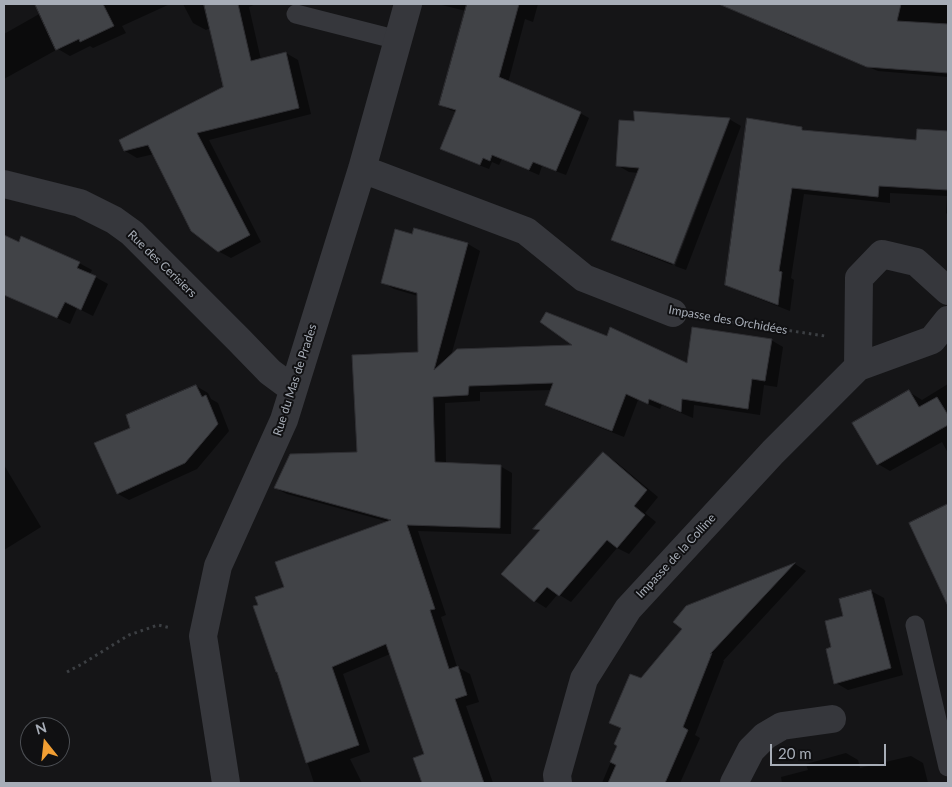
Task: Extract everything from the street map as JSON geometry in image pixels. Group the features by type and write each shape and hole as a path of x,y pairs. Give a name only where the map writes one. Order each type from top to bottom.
{"street":[{"name":"Rue du Mas de Prades","path":"226,783 203,636 218,566 284,420 362,169 408,4"},
{"name":"Impasse des Orchidées","path":"362,169 526,230 584,278 673,313"},
{"name":"Rue des Cerisiers","path":"4,184 80,203 114,220 132,233 270,372 293,389"},
{"path":"858,367 859,278 882,254 916,262 948,291"},
{"name":"Impasse de la Colline","path":"558,783 557,775 584,679 628,609 773,452 858,367 932,340 948,320"},
{"path":"734,783 752,750 765,736 782,726 832,720"}],"lane":[{"path":"296,14 398,40"},
{"path":"915,625 948,767"}],"path":[{"name":"Impasse des Orchidées","path":"673,313 835,338 858,335"},
{"path":"67,672 130,635 158,625 203,636"}],"building":[{"path":"35,4 103,4 114,26 80,42 79,39 56,50"},
{"path":"204,4 238,4 251,61 286,52 299,108 197,133 250,235 218,252 191,231 148,145 124,151 119,140 223,87"},
{"path":"467,4 519,4 499,77 581,112 556,171 533,162 529,170 492,155 490,161 483,158 480,165 440,149 456,110 439,105"},
{"path":"719,4 901,4 897,21 948,24 948,73 867,67"},
{"path":"634,111 730,118 674,264 611,240 639,168 616,166 619,120 634,121"},
{"path":"747,118 802,127 802,130 916,140 917,129 948,131 948,190 879,186 878,197 792,188 779,271 782,272 778,305 725,285"},
{"path":"414,228 468,243 434,370 457,349 572,345 540,322 546,312 607,336 610,327 687,363 692,327 772,339 765,381 752,379 748,409 682,399 681,412 649,399 648,404 626,394 612,431 545,405 553,383 469,386 468,395 433,397 435,462 501,465 500,528 407,525 435,609 430,610 449,669 458,666 467,695 455,699 484,783 422,783 413,758 424,754 386,644 332,667 359,745 306,763 277,672 253,606 258,605 255,597 284,587 275,562 391,520 274,488 290,454 357,452 352,355 418,352 417,293 381,283 395,229 412,234"},
{"path":"4,235 19,242 21,236 80,262 77,268 96,276 81,310 65,302 57,318 4,295"},
{"path":"196,385 202,397 206,395 218,424 185,463 117,494 94,443 130,428 126,415"},
{"path":"909,390 919,407 937,397 948,415 948,425 877,465 852,423"},
{"path":"603,452 647,490 634,506 645,515 617,548 607,540 559,596 547,587 534,602 501,574 540,530 533,529"},
{"path":"948,504 948,606 909,523"},
{"path":"795,563 710,654 712,653 683,727 688,730 665,783 608,783 616,765 610,762 617,746 614,744 621,728 609,723 630,674 641,678 682,629 673,622 686,606"},
{"path":"871,590 891,668 834,684 826,649 831,647 825,621 843,616 839,599"}]}
